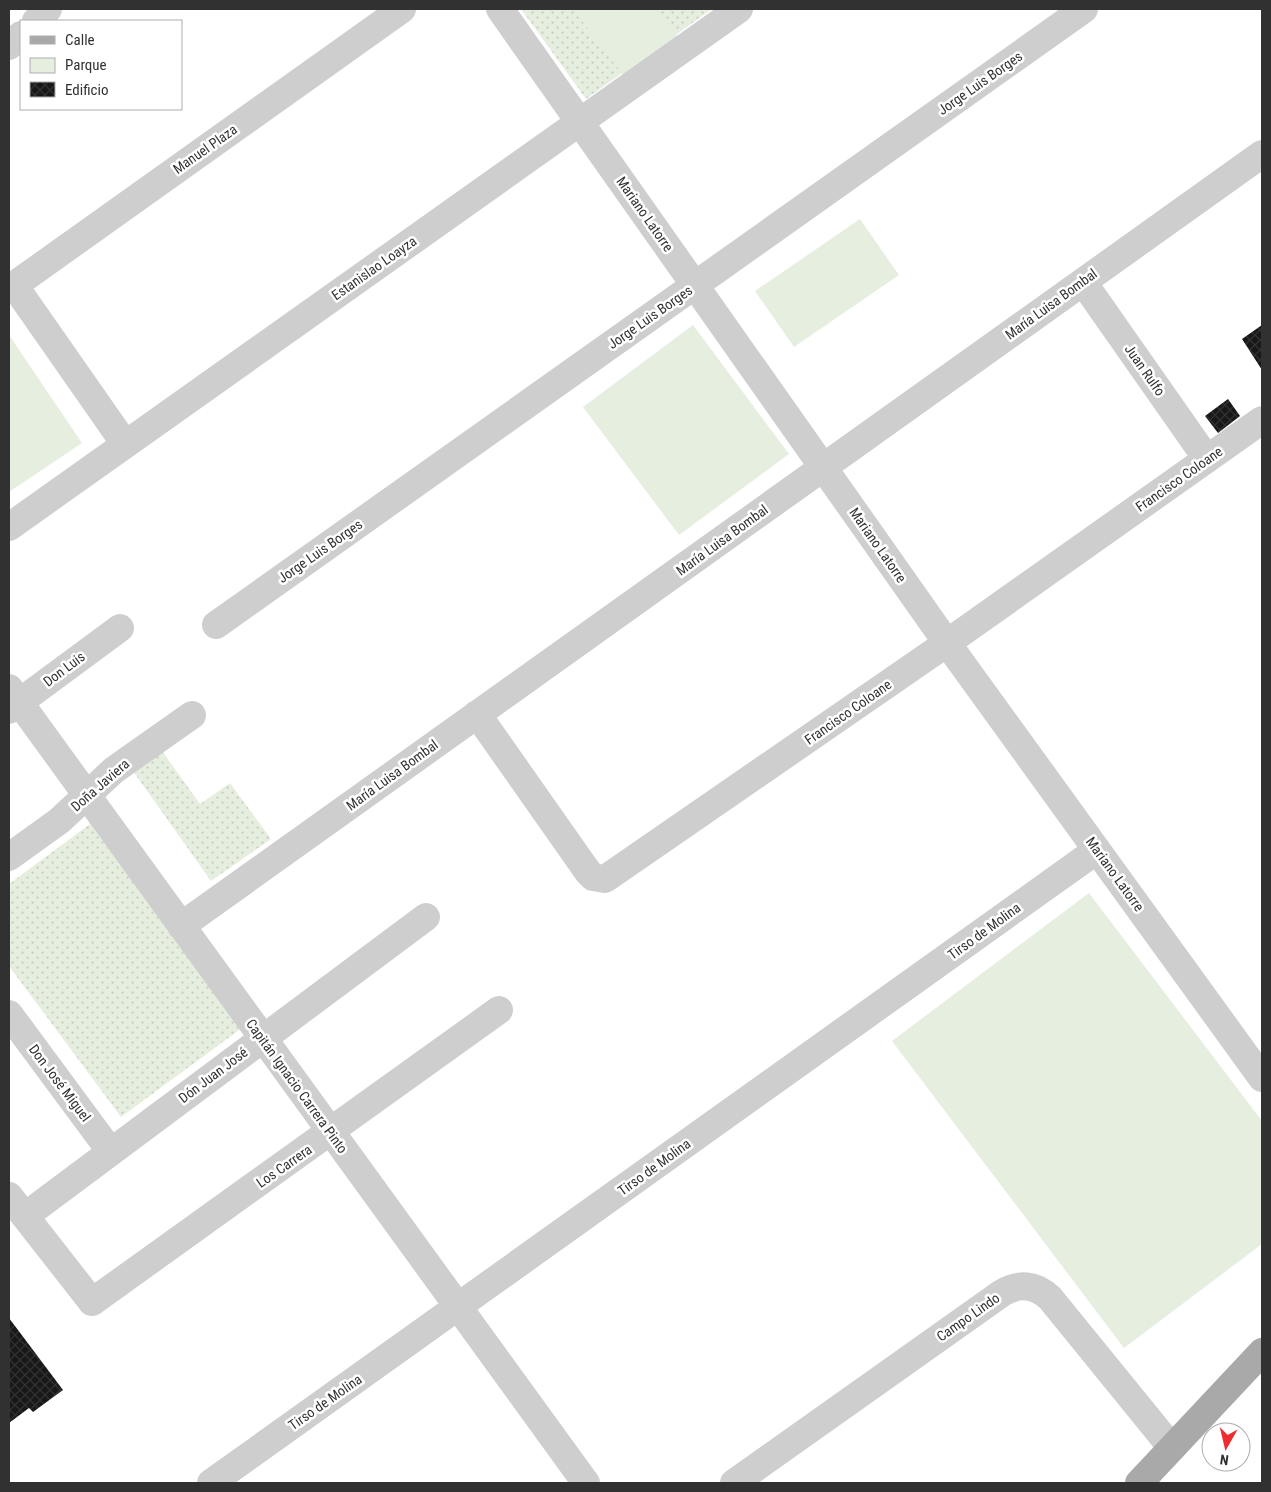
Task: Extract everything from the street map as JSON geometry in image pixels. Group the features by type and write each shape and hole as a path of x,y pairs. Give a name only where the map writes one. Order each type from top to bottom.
{"main road":[{"path":"1139,1483 1262,1352"}],"street":[{"path":"37,20 48,9"},
{"name":"Manuel Plaza","path":"11,287 402,9"},
{"name":"Mariano Latorre","path":"500,9 948,644 1262,1078"},
{"name":"Estanislao Loayza","path":"9,527 739,9"},
{"name":"Jorge Luis Borges","path":"216,625 1084,9"},
{"path":"9,46 20,36"},
{"name":"María Luisa Bombal","path":"181,926 1262,154"},
{"name":"Juan Rulfo","path":"1083,282 1207,459"},
{"path":"11,287 126,444"},
{"name":"Francisco Coloane","path":"477,714 588,872 593,877 605,879 948,644 1262,420"},
{"name":"Don Luis","path":"12,700 120,628"},
{"name":"Capitán Ignacio Carrera Pinto","path":"12,700 86,795 586,1483"},
{"name":"Doña Javiera","path":"9,857 59,821 114,770 192,715"},
{"name":"Tirso de Molina","path":"212,1483 1097,850"},
{"name":"Dón Juan José","path":"25,1216 426,917"},
{"name":"Los Carrera","path":"25,1216 92,1302 499,1010"},
{"name":"Don José Miguel","path":"9,1014 111,1152"},
{"path":"9,1196 25,1216"},
{"name":"Campo Lindo","path":"734,1483 1002,1293 1018,1286 1035,1288 1050,1298 1172,1448"}],"green space":[{"path":"521,9 712,9 586,99"},
{"path":"573,9 656,9 677,36 624,76"},
{"path":"860,219 899,275 794,347 755,291"},
{"path":"693,325 789,454 679,535 583,407"},
{"path":"9,335 82,443 9,492"},
{"path":"162,751 200,804 230,783 271,839 211,881 133,771"},
{"path":"90,824 242,1028 121,1117 9,966 9,884"},
{"path":"1089,893 1262,1121 1262,1244 1124,1348 892,1041"}],"building":[{"path":"1262,325 1262,370 1242,339"},
{"path":"1228,399 1240,416 1218,433 1205,416"},
{"path":"9,1318 63,1390 33,1412 29,1408 9,1423"}]}
